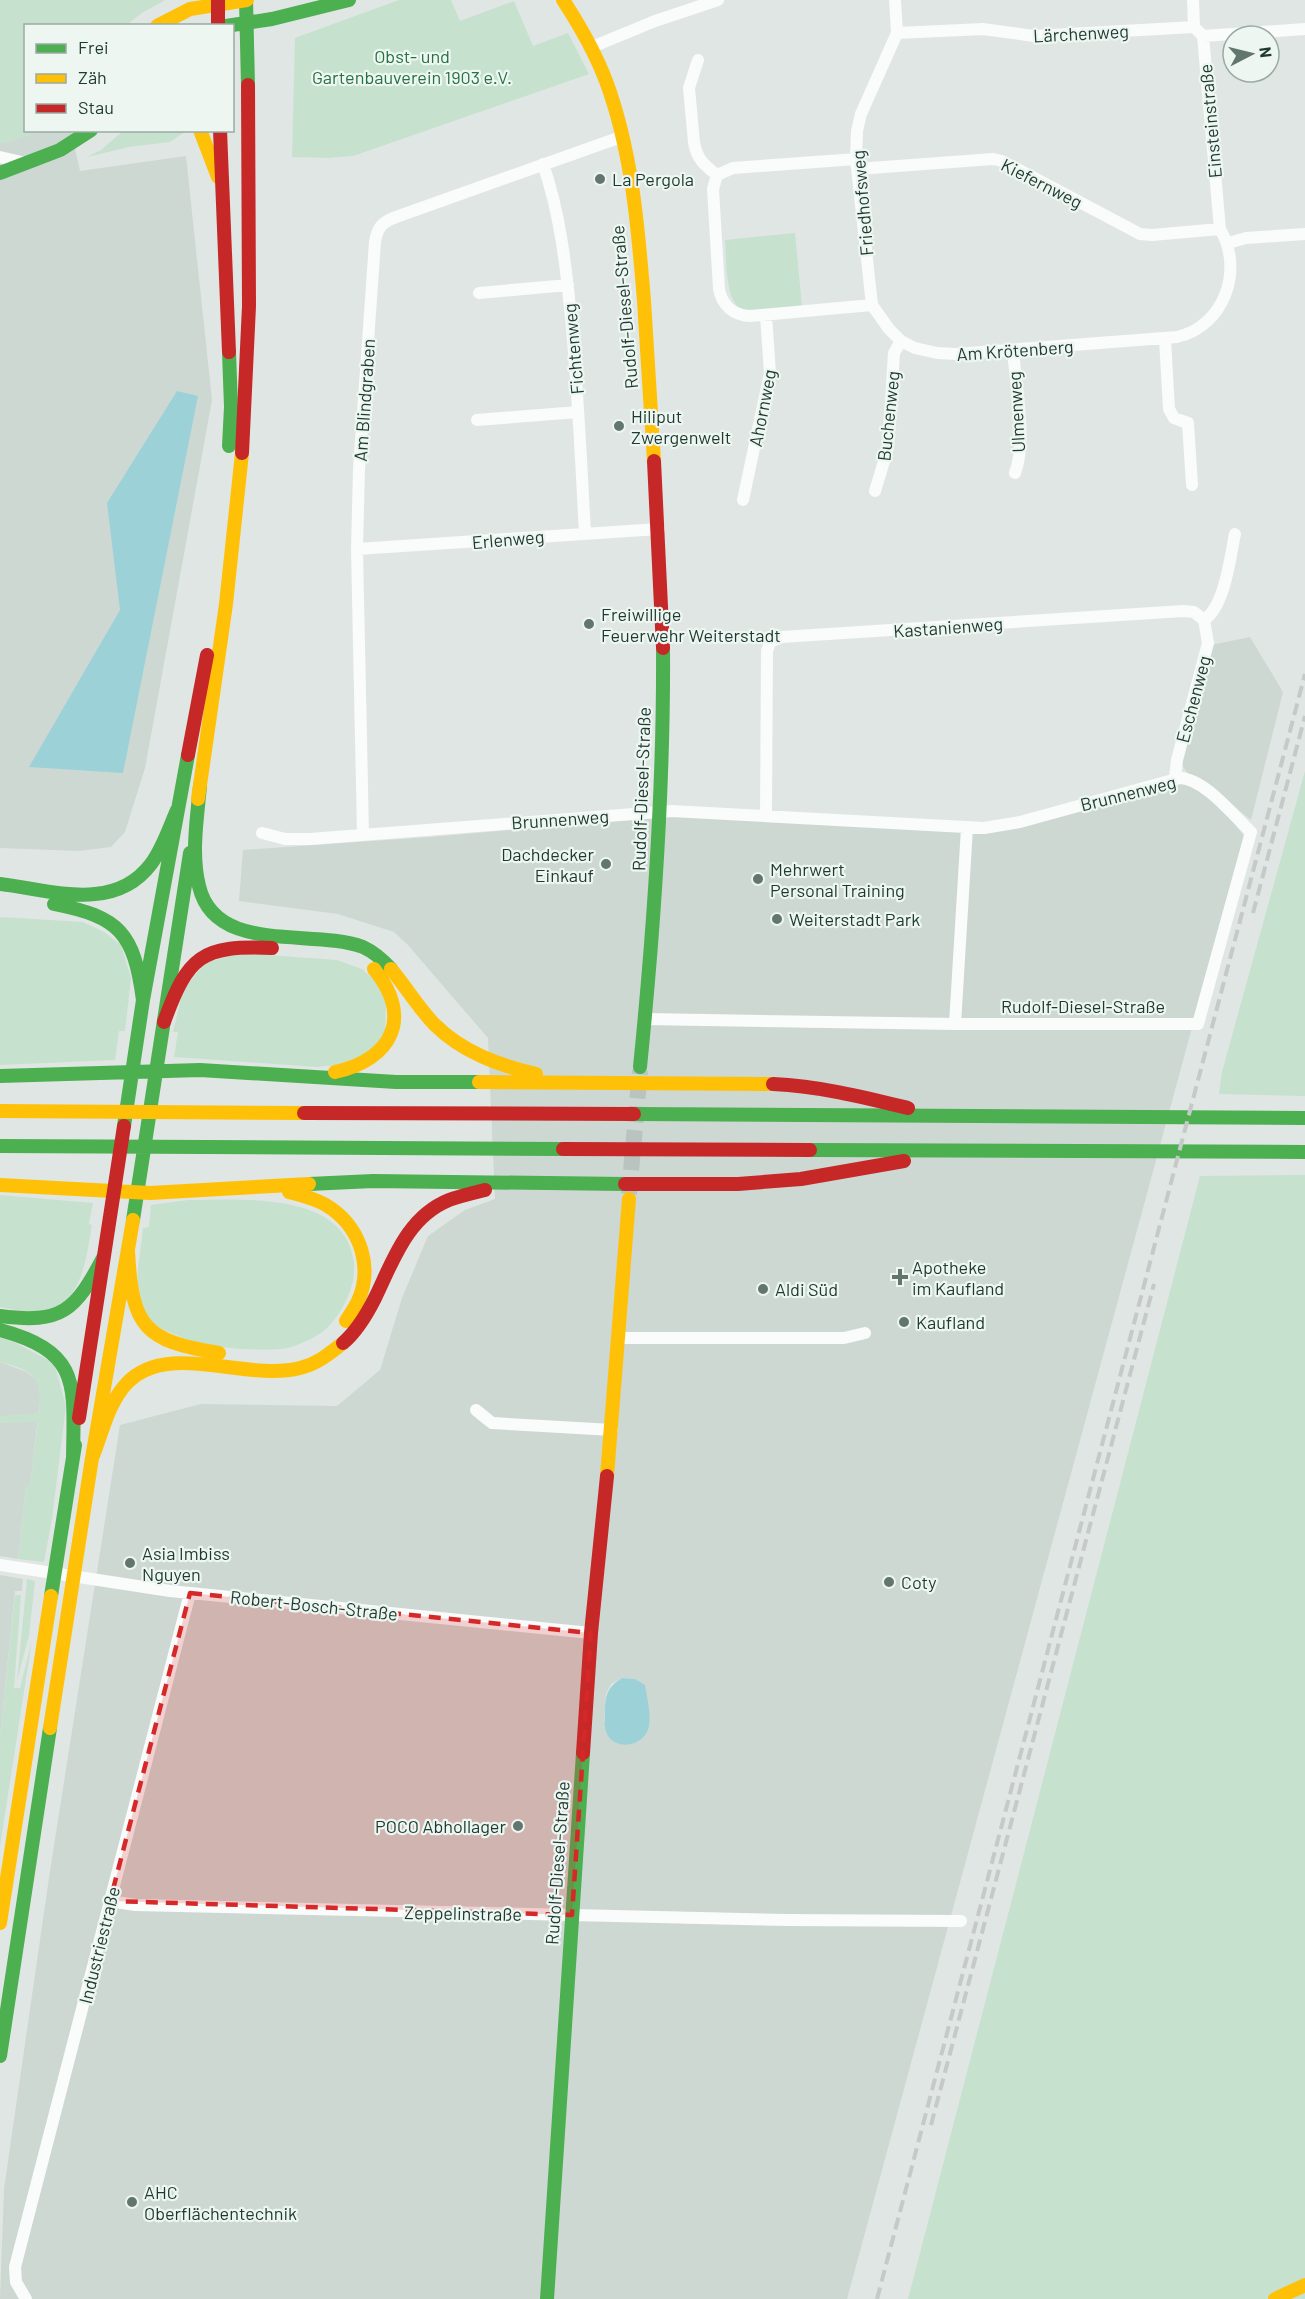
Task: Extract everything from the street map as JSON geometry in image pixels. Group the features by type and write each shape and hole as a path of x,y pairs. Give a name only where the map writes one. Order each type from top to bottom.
{"main road":[{"path":"0,2056 92,1458 128,1251 200,786 227,596 244,410 249,208 246,0 218,2 190,9 161,24"},
{"path":"234,25 349,0"},
{"name":"Rudolf-Diesel-Straße","path":"563,0 592,47 609,93 621,137 635,218 643,297 659,529 663,650 660,811 640,1066"},
{"path":"218,2 218,24"},
{"path":"0,173 68,146 90,132"},
{"path":"201,132 221,187"},
{"path":"0,1923 143,1000 177,810 198,710 211,624 222,534 230,435 230,364 220,132"},
{"path":"200,786 196,882 205,905 227,926 247,932 333,940 364,948 389,966 425,1014 445,1034 470,1052 499,1065 518,1070 602,1082"},
{"path":"0,884 92,896 120,891 141,878 151,864 177,810"},
{"path":"0,897 71,906 90,912 117,927 127,937 135,956 143,1000"},
{"path":"164,1022 183,974 204,955 225,948 246,946 341,954 358,959 381,975 392,999 394,1011 391,1034 381,1051 364,1065 345,1071 278,1074"},
{"path":"0,1076 200,1070 396,1082 729,1082 804,1085 946,1117"},
{"path":"0,1111 1305,1118"},
{"path":"0,1146 1305,1152"},
{"path":"0,1185 150,1194 373,1181 558,1184 778,1182 966,1151"},
{"path":"92,1458 120,1392 136,1375 164,1363 264,1372 296,1370 319,1362 336,1351 361,1325 402,1238 426,1214 436,1207 469,1193 558,1184"},
{"path":"128,1251 130,1289 134,1310 144,1326 156,1335 172,1344 194,1350 248,1357 283,1358 307,1352 340,1329 355,1308 364,1273 361,1245 345,1218 327,1204 303,1194 246,1188"},
{"name":"Rudolf-Diesel-Straße","path":"547,2299 591,1633 612,1430 629,1198"},
{"path":"0,1316 37,1320 60,1314 78,1302 103,1258"},
{"path":"0,1330 32,1338 42,1343 59,1358 70,1386 73,1409 73,1458"},
{"path":"1275,2299 1305,2285"}],"street":[{"path":"592,47 655,21 718,0"},
{"name":"Friedhofsweg","path":"872,305 857,164 857,131 861,114 897,33 895,0"},
{"name":"Einsteinstraße","path":"1193,0 1199,31 1220,229 1228,243"},
{"name":"Lärchenweg","path":"897,33 983,29 1034,36 1305,29"},
{"path":"698,60 689,88 694,142 695,150 702,162 717,175 713,184 721,297 728,308 741,315 766,315 872,305"},
{"name":"Am Blindgraben","path":"363,834 357,549 361,442 375,243 379,227 390,219 621,137"},
{"path":"0,157 27,163"},
{"name":"Kiefernweg","path":"717,175 733,168 993,159 1002,161 1140,234 1159,235 1220,229"},
{"name":"Fichtenweg","path":"543,164 557,217 568,285 585,533"},
{"path":"1228,243 1246,238 1305,234"},
{"name":"Am Krötenberg","path":"872,305 889,329 901,341 915,348 937,353 968,354 1166,339 1198,330 1220,308 1228,285 1228,243"},
{"name":"Fichtenweg","path":"479,293 568,285"},
{"name":"Ahornweg","path":"743,500 770,372 766,315"},
{"path":"1166,339 1169,409 1174,418 1188,423 1192,485"},
{"name":"Buchenweg","path":"875,491 887,454 894,353 901,341"},
{"name":"Ulmenweg","path":"1013,351 1020,445 1015,473"},
{"name":"Fichtenweg","path":"477,420 578,412"},
{"name":"Erlenweg","path":"357,549 659,529"},
{"path":"1204,620 1213,611 1220,597 1235,534"},
{"name":"Kastanienweg","path":"766,815 766,657 770,642 777,638 1183,611 1194,612 1204,620"},
{"name":"Eschenweg","path":"1175,778 1177,760 1208,643 1204,620"},
{"name":"Brunnenweg","path":"262,833 296,840 660,811 766,815 967,828 1009,824 1175,778 1188,779 1203,787 1251,832 1198,1024"},
{"path":"955,1024 967,828"},
{"name":"Rudolf-Diesel-Straße","path":"645,1019 955,1024 1198,1024"},
{"path":"620,1338 844,1338 865,1333"},
{"path":"476,1410 492,1423 612,1430"},
{"name":"Robert-Bosch-Straße","path":"0,1565 190,1593 591,1633"},
{"name":"Industriestraße","path":"25,2298 16,2282 15,2267 190,1593"},
{"name":"Zeppelinstraße","path":"110,1901 135,1905 835,1921 961,1921"}],"highlighted area":[{"path":"190,1593 591,1633 572,1915 110,1901"}],"shaded area":[{"path":"0,0 165,0 127,24 24,24 24,132 71,132 80,171 186,156 212,400 145,768 125,832 111,847 79,851 0,848"},
{"path":"1250,637 1283,692 1251,820 1200,779 1191,776 1181,762 1211,645"},
{"path":"1185,783 1197,788 1225,812 1244,836 847,2299 0,2299 4,2189 50,1871 120,1425 201,1404 337,1406 380,1370 402,1298 428,1236 465,1210 495,1199 488,1038 394,932 338,914 239,901 243,850 430,837 681,815 964,831","holes":["622,1678 635,1679 604,1723 606,1694 611,1684"]},
{"path":"0,1362 27,1372 36,1379 41,1392 30,1486 26,1485 18,1559 0,1556"},
{"path":"0,1575 23,1579 22,1591 15,1591 0,1736"}],"green space":[{"path":"0,0 165,0 127,24 24,24 24,132 40,132 0,143"},
{"name":"Obst- und Gartenbauverein 1903 e.V.","path":"399,0 451,0 460,21 514,1 533,46 568,33 589,74 353,156 292,157 295,38"},
{"path":"122,132 185,132 170,142 129,147 87,157 101,150"},
{"path":"795,233 802,307 763,313 742,310 735,304 728,284 725,240"},
{"path":"1305,771 1305,1096 1219,1094 1222,1072"},
{"path":"0,917 83,922 104,932 121,945 131,978 125,1031 119,1031 115,1060 0,1065"},
{"path":"240,953 337,960 362,969 378,983 386,1002 385,1031 376,1047 348,1064 317,1067 174,1057 178,1032 173,1032 183,990 204,963"},
{"path":"1305,1175 1305,2299 908,2299 1200,1176"},
{"path":"0,1195 93,1203 89,1224 92,1225 82,1274 70,1296 51,1310 32,1312 0,1307"},
{"path":"188,1200 262,1201 288,1204 312,1211 332,1222 347,1239 354,1263 351,1289 333,1322 324,1331 305,1342 271,1350 243,1349 195,1342 154,1324 143,1309 138,1289 143,1228 149,1227 151,1205"},
{"path":"0,1338 12,1341 54,1363 66,1406 52,1519 44,1562 18,1559 26,1485 30,1485 38,1422 0,1423 0,1416 39,1413 39,1391 34,1377 29,1372 0,1362"},
{"path":"27,1579 35,1581 29,1635 17,1681"},
{"path":"15,1595 21,1595 14,1688 20,1688 32,1640 0,1846 0,1736"}],"water":[{"path":"177,391 198,396 123,773 29,767 120,610 107,503"},
{"path":"622,1678 635,1679 645,1685 650,1721 644,1737 634,1743 623,1745 608,1736 605,1726 607,1695 614,1684"}],"tunnel":[{"path":"629,1194 640,1070"}],"railway":[{"path":"877,2299 1305,674"},
{"path":"1253,913 1305,716"},
{"path":"931,2125 1154,1284"}],"traffic: fast":[{"path":"246,0 248,85"},
{"path":"234,25 272,19 349,0"},
{"path":"0,173 60,150 88,132"},
{"path":"229,352 231,407 229,446"},
{"path":"640,1067 657,858 662,753 663,648"},
{"path":"124,1126 143,1000 188,755"},
{"path":"200,786 195,862 199,886 209,908 224,922 244,931 342,942 363,947 391,969"},
{"path":"0,884 81,895 119,889 136,879 151,864 177,810"},
{"path":"133,1220 190,853"},
{"path":"54,904 94,915 109,922 120,932 135,959 143,1000"},
{"path":"0,1076 200,1070 396,1082 479,1082"},
{"path":"634,1114 1305,1118"},
{"path":"0,1146 563,1149"},
{"path":"810,1150 1305,1152"},
{"path":"309,1184 373,1181 625,1184"},
{"path":"0,1316 38,1318 64,1310 84,1291 103,1258"},
{"path":"0,1330 46,1349 59,1361 67,1374 72,1391 73,1458"},
{"path":"51,1596 75,1445"},
{"path":"0,2056 50,1728"},
{"path":"547,2299 583,1753"}],"traffic: slow":[{"path":"161,24 190,9 247,0"},
{"path":"563,0 587,39 606,81 628,162 642,273 654,461"},
{"path":"201,132 218,177"},
{"path":"198,799 226,604 242,453"},
{"path":"335,1072 355,1066 371,1057 383,1046 391,1034 394,1019 393,1004 386,987 374,969"},
{"path":"391,969 434,1024 456,1042 494,1062 536,1074"},
{"path":"479,1082 773,1084"},
{"path":"0,1111 304,1113"},
{"path":"0,1185 150,1193 309,1184"},
{"path":"289,1192 317,1201 332,1209 350,1228 362,1250 364,1263 362,1288 358,1301 346,1321"},
{"path":"607,1476 629,1199"},
{"path":"50,1728 92,1458 133,1220"},
{"path":"128,1251 133,1297 139,1314 147,1326 174,1343 219,1353"},
{"path":"92,1458 106,1419 120,1391 144,1371 164,1364 185,1363 278,1371 300,1368 328,1355 343,1343"},
{"path":"0,1923 51,1596"},
{"path":"1275,2299 1305,2285"}],"traffic: jam":[{"path":"218,0 218,24"},
{"path":"242,453 249,306 248,85"},
{"path":"220,132 229,352"},
{"path":"654,461 663,648"},
{"path":"188,755 207,655"},
{"path":"164,1022 181,982 200,959 229,949 272,948"},
{"path":"773,1084 858,1096 908,1108"},
{"path":"304,1113 634,1114"},
{"path":"79,1418 124,1126"},
{"path":"563,1149 810,1150"},
{"path":"625,1184 738,1184 801,1179 904,1161"},
{"path":"343,1343 365,1316 395,1255 422,1217 449,1200 485,1190"},
{"path":"583,1753 591,1633 607,1476"}],"place":[{"name":"La Pergola","path":"600,179"},
{"name":"Hiliput Zwergenwelt","path":"619,426"},
{"name":"Freiwillige Feuerwehr Weiterstadt","path":"589,624"},
{"name":"Dachdecker Einkauf","path":"606,864"},
{"name":"Mehrwert Personal Training","path":"758,879"},
{"name":"Weiterstadt Park","path":"777,919"},
{"name":"Apotheke im Kaufland","path":"900,1277"},
{"name":"Aldi Süd","path":"763,1289"},
{"name":"Kaufland","path":"904,1322"},
{"name":"Asia Imbiss Nguyen","path":"130,1563"},
{"name":"Coty","path":"889,1582"},
{"name":"POCO Abhollager","path":"518,1826"},
{"name":"AHC Oberflächentechnik","path":"132,2202"}]}
